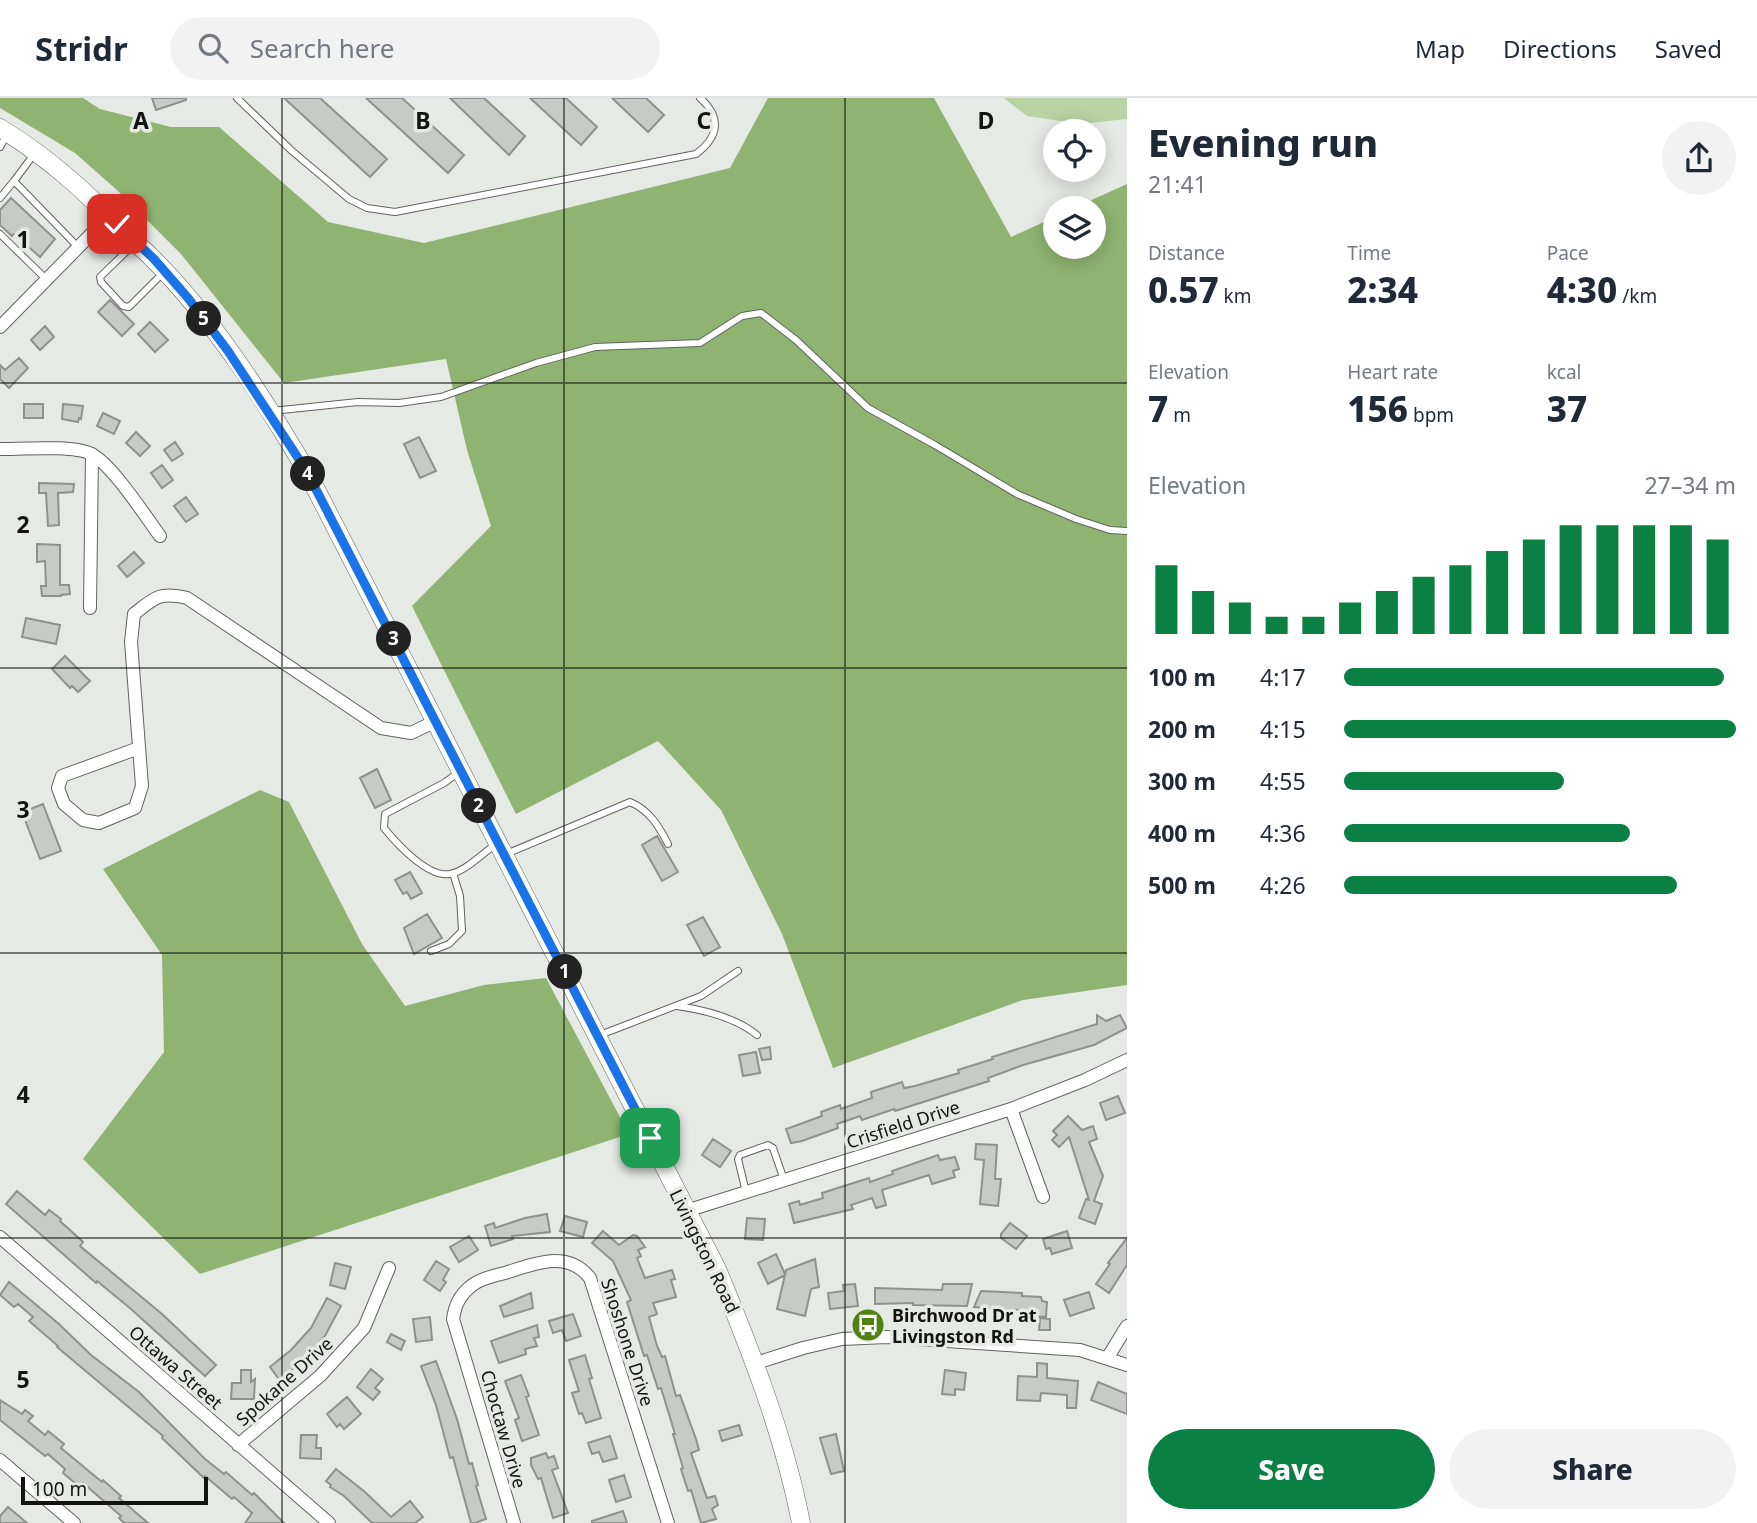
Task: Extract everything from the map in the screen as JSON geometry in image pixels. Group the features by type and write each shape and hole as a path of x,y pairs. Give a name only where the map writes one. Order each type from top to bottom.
{"main road":[{"name":"Livingston Road","path":"3,136 36,152 74,181 154,259 228,351 311,479 717,1269 756,1363 795,1493 801,1523"}],"street":[{"path":"0,327 109,216"},
{"path":"0,449 67,450 92,454 114,475 160,536"},
{"path":"90,608 92,454"},
{"path":"139,748 62,776 58,788 64,804 83,820 99,823 135,808 142,786 131,642 134,614 155,597 172,594 187,597 381,729 411,733 436,721"},
{"name":"Crisfield Drive","path":"686,1211 1011,1109 1127,1060"},
{"path":"1011,1109 1043,1197"},
{"name":"Ottawa Street","path":"0,1237 329,1523"},
{"name":"Shoshone Drive","path":"462,1345 453,1320 455,1308 459,1298 478,1281 544,1261 558,1260 580,1268 590,1278 596,1295 668,1523"},
{"name":"Spokane Drive","path":"238,1445 320,1376 364,1328 389,1268"},
{"path":"1108,1357 1127,1326"},
{"path":"756,1363 842,1339 886,1337 1080,1350 1127,1365"},
{"name":"Choctaw Drive","path":"462,1345 514,1523"},
{"path":"0,1460 74,1523"}],"lane":[{"path":"237,98 292,151 349,199 367,208 395,212 696,153 707,146 716,122 700,98"},
{"path":"0,198 36,152"},
{"path":"14,181 78,247"},
{"path":"0,234 47,280"},
{"path":"135,243 100,277 101,282 123,306 128,307 164,272"},
{"path":"270,412 304,406 358,402 399,403 440,397 536,363 595,347 700,343 742,316 761,313 796,340 868,408 1017,494 1076,519 1110,530 1127,531"},
{"path":"461,771 385,814 384,818 384,828 400,848 437,874 453,873 501,849 630,802 642,808 653,819 668,844"},
{"path":"431,951 449,944 462,931 461,903 453,873"},
{"path":"598,1035 701,996 738,971"},
{"path":"675,1006 701,1009 727,1018 749,1028 757,1035"},
{"path":"746,1192 739,1166 740,1155 768,1145 773,1148 785,1180"}],"green space":[{"path":"0,98 83,98 100,109 171,127 219,127 328,222 424,243 730,168 768,98 934,98 1011,237 1043,222 1043,259 1106,259 1106,196 1100,196 1127,184 1127,985 1023,1000 833,1068 782,934 721,810 658,741 516,814 412,606 491,526 467,450 446,359 284,383 181,254 118,191 75,153 0,108"},
{"path":"1004,98 1127,98 1127,119 1106,121 1106,119 1047,119 1027,116"},
{"path":"260,790 289,802 362,944 405,1006 484,985 546,978 629,1134 200,1274 83,1159 164,1052 162,955 103,869"}],"building":[{"path":"152,98 186,98 186,100 156,110"},
{"path":"284,98 320,98 387,159 370,177"},
{"path":"366,98 402,98 464,155 448,173"},
{"path":"450,98 484,98 525,136 509,155"},
{"path":"530,98 566,98 597,127 581,145"},
{"path":"612,98 646,98 664,115 648,132"},
{"path":"11,198 55,239 40,257 0,225 0,210"},
{"path":"110,300 134,324 122,336 98,312"},
{"path":"150,322 168,340 155,352 138,334"},
{"path":"45,326 54,337 40,350 31,340"},
{"path":"19,358 28,368 9,388 0,379 0,365 5,370"},
{"path":"24,404 43,404 43,418 24,418"},
{"path":"63,404 83,406 78,422 62,419"},
{"path":"103,413 120,421 114,434 97,426"},
{"path":"136,432 150,446 140,456 126,443"},
{"path":"419,437 436,471 420,478 404,444"},
{"path":"175,442 183,454 172,461 164,450"},
{"path":"162,465 173,480 162,488 151,473"},
{"path":"39,483 74,484 73,492 58,493 59,525 48,526 46,493 39,493"},
{"path":"186,497 198,514 186,522 174,506"},
{"path":"37,544 60,545 60,585 69,585 70,594 42,596 41,586 46,586 45,561 37,562"},
{"path":"134,552 144,563 127,577 118,566"},
{"path":"26,618 60,625 56,644 22,637"},
{"path":"65,656 90,681 78,692 72,686 70,688 52,669"},
{"path":"377,769 391,800 375,808 360,778"},
{"path":"43,804 61,851 40,859 22,812"},
{"path":"657,836 678,872 662,881 642,845"},
{"path":"410,872 422,893 411,899 407,892 403,894 395,880"},
{"path":"427,914 442,938 414,954 404,928"},
{"path":"703,917 720,947 704,956 687,925"},
{"path":"1097,1015 1106,1021 1120,1015 1127,1028 1094,1045 1023,1065 988,1078 989,1081 862,1120 860,1116 837,1124 838,1128 791,1143 786,1129 822,1116 821,1112 840,1105 841,1109 872,1098 871,1092 902,1082 904,1088 959,1073 958,1070 993,1059 992,1057 1097,1024"},
{"path":"770,1047 771,1059 762,1060 759,1049"},
{"path":"756,1052 760,1073 743,1076 739,1055"},
{"path":"1118,1096 1125,1113 1106,1120 1100,1103"},
{"path":"1068,1116 1082,1130 1093,1126 1097,1139 1089,1142 1103,1176 1094,1201 1102,1204 1095,1224 1079,1218 1086,1199 1089,1200 1069,1137 1059,1147 1052,1140 1057,1135 1053,1131"},
{"path":"713,1139 731,1151 720,1167 702,1155"},
{"path":"976,1144 997,1145 995,1179 1001,1179 998,1206 980,1204 984,1160 975,1159"},
{"path":"938,1155 940,1160 955,1157 959,1169 953,1171 955,1177 932,1184 929,1175 882,1190 886,1205 876,1208 872,1198 851,1205 853,1209 794,1223 789,1204 799,1201 800,1205 823,1198 822,1193 869,1178 870,1182 893,1174 892,1171"},
{"path":"17,1191 45,1215 49,1210 61,1219 60,1221 83,1242 80,1246 162,1314 216,1365 205,1376 131,1309 97,1281 96,1283 6,1204"},
{"path":"547,1214 550,1232 512,1236 513,1239 491,1246 485,1226 494,1223 495,1228"},
{"path":"565,1216 587,1222 583,1237 560,1231"},
{"path":"747,1218 765,1219 763,1240 745,1239"},
{"path":"1010,1223 1027,1236 1016,1249 1001,1238"},
{"path":"603,1231 619,1245 633,1235 637,1236 645,1247 638,1250 641,1256 637,1258 645,1278 672,1270 675,1279 671,1280 676,1297 653,1303 657,1314 649,1317 657,1346 662,1357 665,1356 676,1396 680,1395 696,1439 699,1450 691,1453 707,1498 715,1496 718,1505 712,1509 716,1519 701,1523 691,1490 688,1491 661,1388 658,1389 647,1355 644,1356 627,1302 631,1300 613,1261 592,1243"},
{"path":"1067,1231 1072,1248 1052,1254 1050,1248 1046,1249 1043,1239"},
{"path":"469,1236 478,1250 459,1262 450,1247"},
{"path":"1127,1238 1127,1265 1109,1293 1096,1284"},
{"path":"776,1254 785,1274 786,1270 815,1259 819,1287 811,1289 805,1316 777,1309 785,1275 768,1284 758,1263"},
{"path":"436,1261 449,1269 443,1280 446,1282 440,1291 424,1280"},
{"path":"335,1263 351,1267 345,1289 330,1285"},
{"path":"9,1282 91,1355 139,1392 205,1459 224,1474 226,1472 252,1495 254,1493 284,1523 245,1523 252,1513 234,1497 232,1499 205,1476 204,1478 162,1438 163,1436 57,1347 29,1321 33,1317 18,1304 14,1307 0,1295"},
{"path":"855,1284 858,1306 830,1309 828,1293 844,1291 843,1285"},
{"path":"943,1284 972,1284 967,1306 875,1304 875,1288 942,1290"},
{"path":"981,1291 1041,1297 1042,1301 1047,1302 1046,1317 1018,1315 1019,1310 974,1307"},
{"path":"1089,1292 1094,1308 1070,1316 1064,1300"},
{"path":"531,1293 533,1308 504,1317 500,1306"},
{"path":"327,1298 341,1306 325,1336 302,1362 282,1378 278,1378 270,1367 291,1350 311,1328"},
{"path":"573,1314 581,1336 566,1341 562,1330 553,1333 549,1321"},
{"path":"430,1317 432,1340 416,1342 413,1319"},
{"path":"1040,1318 1050,1319 1050,1330 1039,1330"},
{"path":"537,1325 539,1337 534,1338 537,1346 525,1349 526,1354 499,1363 491,1341"},
{"path":"391,1334 405,1341 401,1350 387,1342"},
{"path":"585,1355 601,1418 586,1423 582,1413 579,1414 572,1393 579,1391 569,1360"},
{"path":"436,1361 478,1485 476,1486 486,1519 475,1523 471,1523 453,1457 450,1458 436,1405 421,1366"},
{"path":"1037,1363 1047,1364 1047,1378 1078,1381 1076,1408 1067,1408 1067,1395 1041,1393 1040,1401 1017,1400 1018,1376 1037,1377"},
{"path":"371,1369 383,1379 375,1388 380,1392 373,1400 357,1387"},
{"path":"241,1370 251,1370 251,1382 255,1379 254,1399 231,1399 232,1383 241,1383"},
{"path":"945,1370 966,1373 964,1390 955,1389 955,1395 942,1394"},
{"path":"521,1375 539,1435 522,1441 515,1420 519,1418 505,1381"},
{"path":"1098,1382 1127,1394 1127,1414 1091,1400"},
{"path":"347,1397 361,1414 344,1429 340,1424 337,1427 327,1414"},
{"path":"0,1400 22,1414 25,1410 33,1416 28,1421 45,1435 48,1431 64,1444 61,1448 102,1482 103,1480 148,1523 124,1523 119,1518 121,1516 83,1483 80,1487 63,1473 65,1469 48,1454 45,1456 0,1420"},
{"path":"739,1425 742,1435 722,1441 719,1431"},
{"path":"836,1434 844,1471 831,1474 820,1438"},
{"path":"301,1435 317,1435 316,1448 321,1448 321,1459 300,1458"},
{"path":"610,1436 617,1458 603,1462 599,1452 592,1454 588,1443"},
{"path":"546,1453 548,1458 554,1456 558,1468 552,1470 568,1513 553,1518 541,1478 538,1479 531,1465 531,1458"},
{"path":"336,1469 391,1517 410,1501 423,1517 415,1523 372,1523 326,1481"},
{"path":"624,1475 631,1497 616,1502 609,1480"},
{"path":"8,1507 27,1523 0,1523 0,1516"},
{"path":"623,1511 627,1523 592,1523 592,1521"}],"place":[{"name":"Birchwood Dr at Livingston Rd","path":"868,1325"}],"route":[{"path":"117,224 154,259 188,298 228,351 306,470 650,1138"}]}
